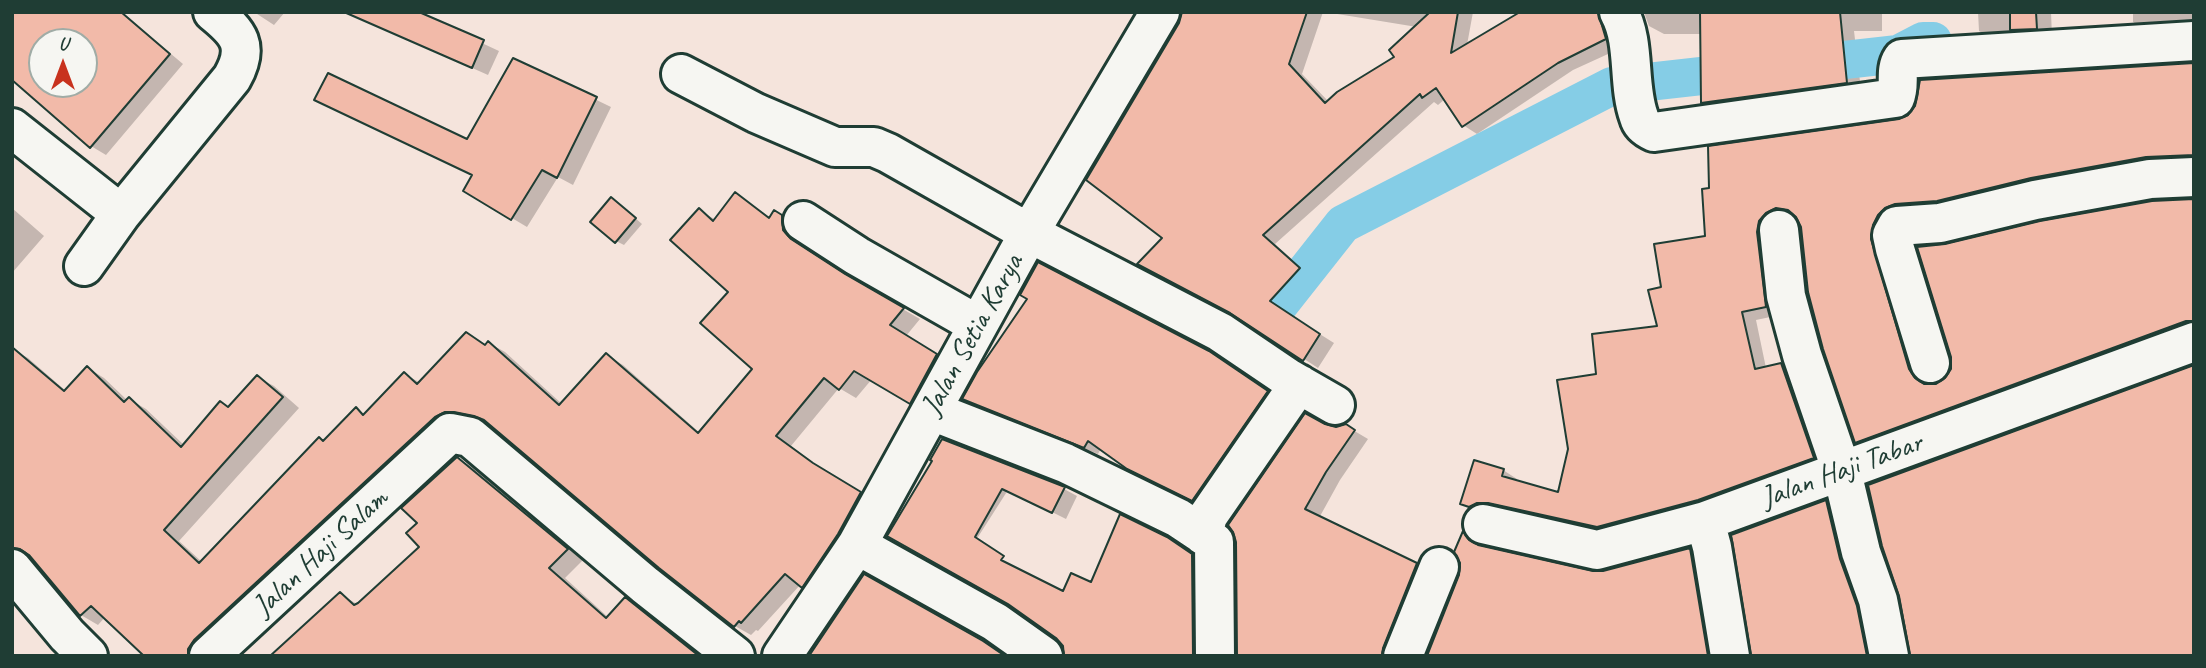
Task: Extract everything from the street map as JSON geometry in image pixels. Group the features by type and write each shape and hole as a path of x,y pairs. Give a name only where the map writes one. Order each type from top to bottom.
{"street":[{"path":"84,266 121,214 239,66 242,52 240,40 233,28 213,12"},
{"name":"Jalan Setia Karya","path":"782,656 857,545 1029,233 1160,12"},
{"path":"1619,12 1627,30 1639,117 1647,129 1654,132 1895,98 1898,92 1898,68 1902,58 2194,41"},
{"path":"681,74 756,113 835,147 874,147 888,153 1029,233 1220,332 1335,405"},
{"path":"12,128 121,214"},
{"path":"1930,363 1895,248 1892,235 1897,226 1940,223 2035,200 2150,178 2194,177"},
{"path":"803,221 857,256 978,325"},
{"path":"1779,230 1786,296 1802,355 1842,472 1861,552 1878,600 1889,656"},
{"name":"Jalan Haji Tabar","path":"1483,524 1597,550 1705,521 2191,353"},
{"path":"1203,534 1208,516 1294,381"},
{"path":"932,411 1065,463 1178,518 1214,542 1215,656"},
{"name":"Jalan Haji Salam","path":"209,656 450,433 470,437 645,585 735,656"},
{"path":"1705,521 1712,547 1730,656"},
{"path":"857,545 995,622 1043,656"},
{"path":"1404,656 1439,567"},
{"path":"12,569 88,656"}],"building":[{"path":"12,12 121,12 170,54 90,148 33,98 98,98 98,28 28,28 28,94 12,80"},
{"path":"344,12 419,12 484,40 472,68"},
{"path":"1182,12 1307,12 1289,64 1325,103 1337,92 1394,57 1389,50 1430,12 1458,12 1451,53 1520,12 1598,12 1606,39 1558,63 1462,127 1436,88 1422,98 1420,94 1263,235 1300,268 1270,301 1320,334 1303,361 1230,313 1137,264 1162,238 1086,180 1179,23"},
{"path":"1700,12 1840,12 1847,83 1701,103"},
{"path":"2010,12 2036,12 2037,29 2010,30"},
{"path":"513,58 597,97 557,178 542,170 511,220 463,191 472,175 314,100 328,73 467,139"},
{"path":"2194,63 2194,155 2146,157 2031,178 1937,201 1895,204 1878,215 1871,239 1909,369 1915,378 1924,384 1936,384 1945,378 1951,369 1951,357 1917,247 1945,244 2040,221 2152,201 2194,199 2194,321 2186,321 1855,443 1823,349 1808,292 1801,227 1796,217 1788,210 1776,208 1766,213 1759,221 1757,232 1766,307 1742,312 1755,369 1781,363 1814,458 1698,500 1597,527 1488,503 1477,503 1469,507 1460,504 1474,460 1504,469 1502,476 1558,492 1568,449 1557,380 1596,374 1592,334 1657,326 1648,290 1661,287 1654,244 1705,236 1702,189 1709,188 1708,146 1899,119 1908,115 1915,106 1920,80"},
{"path":"735,192 769,218 774,210 782,215 783,230 791,239 904,308 890,325 937,354 910,404 854,371 839,390 824,378 776,436 813,463 861,492 838,534 802,588 785,574 741,623 739,621 734,627 659,568 484,420 454,412 445,412 435,417 194,640 188,649 188,656 144,656 91,606 80,616 29,555 20,549 12,548 12,347 64,391 87,366 124,402 129,397 181,447 220,401 228,407 257,375 283,397 164,530 199,563 319,437 323,441 356,407 363,415 404,372 417,384 466,332 485,345 488,341 559,405 606,353 698,433 752,369 700,323 728,292 670,240 699,208 713,221"},
{"path":"611,197 636,218 615,243 590,222"},
{"path":"1038,262 1209,351 1268,391 1192,501 1127,469 1088,441 1084,448 962,399 977,372 1027,299 1020,295"},
{"path":"2194,365 2194,656 1910,656 1899,596 1882,546 1868,485"},
{"path":"1305,413 1325,424 1336,427 1346,424 1355,430 1305,509 1417,563 1382,656 1237,656 1236,542 1228,525"},
{"path":"942,439 1065,487 1052,513 1002,489 975,537 1004,556 1001,560 1063,591 1071,573 1091,582 1120,514 1167,537 1192,554 1193,656 1064,656 1063,646 1056,638 1008,604 887,536 932,461 930,460"},
{"path":"457,457 568,549 549,568 606,618 625,597 699,656 270,656 340,592 354,605 358,603 419,547 406,533 417,523 401,508"},
{"path":"1826,500 1840,559 1857,606 1867,656 1751,656 1731,535"},
{"path":"1463,531 1469,540 1478,545 1593,571 1603,571 1690,548 1708,656 1427,656 1459,575 1460,563 1454,552"},
{"path":"864,574 983,641 1005,656 809,656"}],"waterway":[{"path":"1245,341 1249,343 1343,224 1612,86 1898,54 1923,41 1933,41"}]}
